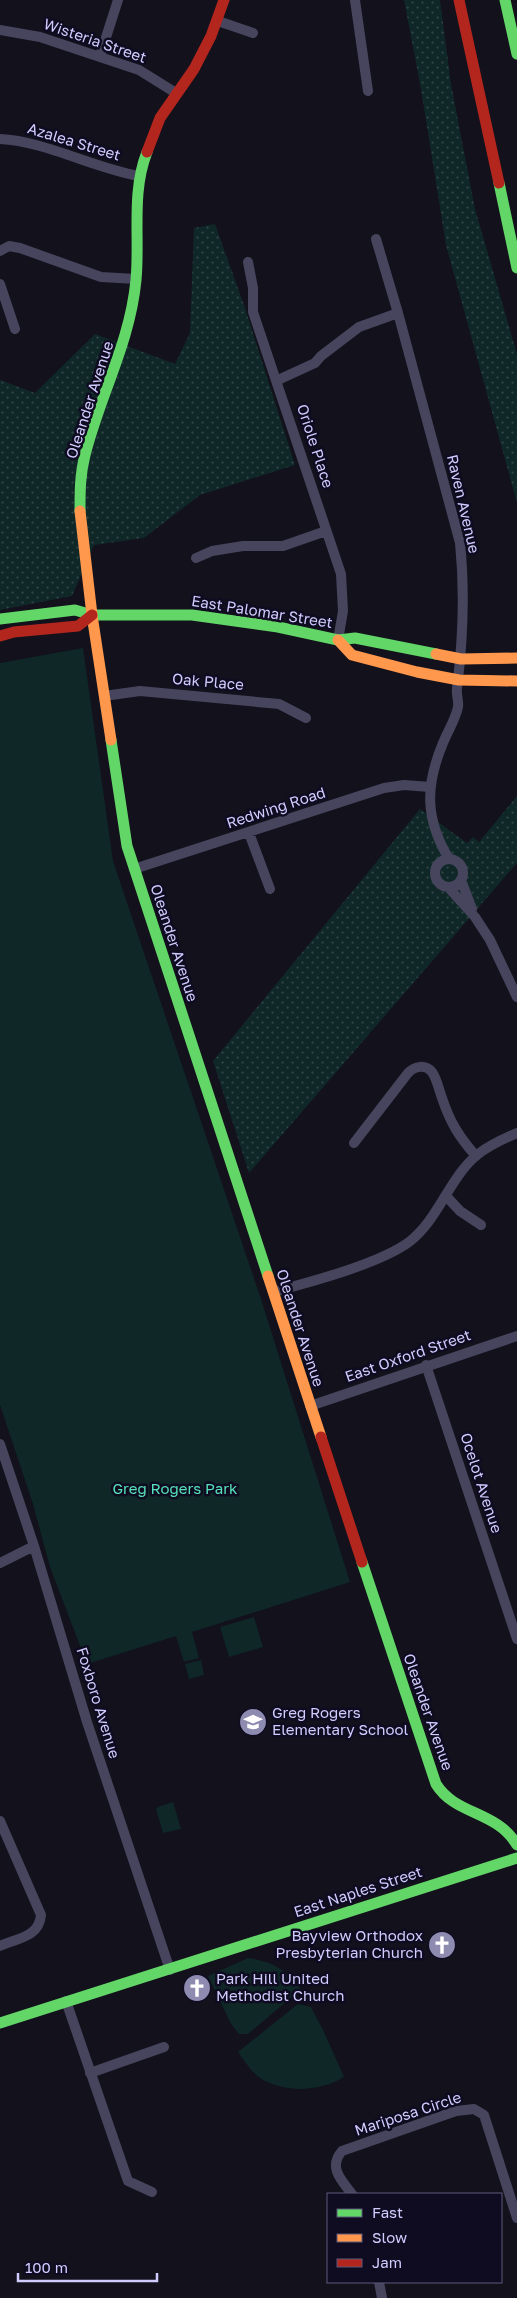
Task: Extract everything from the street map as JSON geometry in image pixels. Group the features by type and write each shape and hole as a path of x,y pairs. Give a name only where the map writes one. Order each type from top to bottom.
{"main road":[{"name":"Oleander Avenue","path":"224,0 218,21 194,69 160,118 152,135 139,176 135,217 136,279 129,326 85,455 80,484 80,522 92,615 127,846 310,1406 436,1782 441,1791 458,1805 501,1824 513,1836 517,1845"},
{"path":"459,0 483,121 517,268"},
{"path":"505,0 517,54"},
{"name":"East Palomar Street","path":"0,619 75,610 92,615 192,615 278,627 338,640 355,638 461,659 517,658"},
{"name":"East Palomar Street","path":"0,636 14,632 78,626 92,615"},
{"name":"East Palomar Street","path":"338,640 352,656 459,680 517,681"},
{"name":"East Naples Street","path":"0,2023 517,1858"}],"street":[{"path":"100,56 118,0"},
{"path":"354,0 368,91"},
{"path":"218,21 253,33"},
{"name":"Wisteria Street","path":"0,30 40,37 100,56 139,70 176,93"},
{"name":"Azalea Street","path":"0,138 20,141 118,172 139,176"},
{"name":"Raven Avenue","path":"376,239 398,312 460,543 464,582 461,659 457,690 458,705 453,723 443,743 430,787 432,815 437,839 436,866"},
{"path":"0,251 10,246 20,248 100,277 136,279"},
{"name":"Oriole Place","path":"248,262 253,288 253,312 278,380 341,574 343,611 338,640"},
{"path":"0,284 15,329"},
{"path":"278,380 315,363 321,356 359,327 398,312"},
{"path":"196,558 212,551 243,546 283,546 326,531"},
{"name":"Oak Place","path":"104,696 140,691 279,704 306,718"},
{"name":"Redwing Road","path":"134,869 384,788 404,786 430,787"},
{"path":"249,833 270,889"},
{"name":"Raven Avenue","path":"437,839 449,859"},
{"path":"475,917 461,880 460,865 449,859 443,860 436,866 436,880 448,887 475,917 502,961 517,997"},
{"path":"448,887 457,884 461,880"},
{"path":"354,1143 408,1073 415,1068 423,1067 429,1069 434,1076 451,1123 460,1138 476,1156"},
{"path":"273,1292 385,1256 410,1241 432,1218 476,1156 517,1133"},
{"path":"446,1196 460,1211 481,1225"},
{"name":"East Oxford Street","path":"310,1406 426,1365 517,1336"},
{"name":"Ocelot Avenue","path":"426,1365 517,1640"},
{"name":"Foxboro Avenue","path":"0,1444 34,1546 87,1722 170,1970"},
{"path":"0,1563 34,1546"},
{"path":"0,1946 36,1931 40,1925 41,1915 1,1827"},
{"path":"66,2001 128,2181 152,2192"},
{"path":"90,2073 164,2047"},
{"name":"Mariposa Circle","path":"351,2193 335,2170 336,2158 342,2151 456,2111 474,2109 484,2115 517,2218"},
{"path":"379,2283 382,2298"}],"green space":[{"path":"404,0 440,0 451,84 475,209 517,354 517,503 446,245 421,89"},
{"path":"215,224 244,305 295,465 200,495 144,538 94,545 72,596 0,610 0,380 35,393 95,334 175,364 190,333 194,228"},
{"name":"Greg Rogers Park","path":"83,648 113,861 261,1299 350,1582 192,1632 199,1658 184,1662 176,1636 87,1664 50,1567 33,1504 0,1405 0,663"},
{"path":"517,796 517,863 249,1173 213,1061 420,809 467,843 473,837 479,842"},
{"path":"254,1617 263,1647 229,1657 220,1627"},
{"path":"201,1660 204,1675 189,1679 185,1664"},
{"path":"173,1802 181,1829 163,1833 156,1809"},
{"path":"248,1958 264,1961 285,1972 301,1989 248,2034 239,2034 231,2024 208,1976"},
{"path":"298,2004 311,2007 324,2032 344,2077 335,2082 305,2089 275,2085 257,2075 238,2052"}],"traffic: fast":[{"path":"505,0 517,54"},
{"path":"80,511 81,476 85,455 128,325 133,303 137,264 139,183 147,152"},
{"path":"499,183 517,268"},
{"path":"0,619 75,610 92,615 192,615 278,627 338,640 355,638 436,654"},
{"path":"111,740 127,846 268,1276"},
{"path":"362,1562 436,1784 454,1802 498,1825 517,1845"},
{"path":"0,2023 517,1858"}],"traffic: slow":[{"path":"80,511 92,615 111,740"},
{"path":"338,640 352,655 417,672 459,680 517,681"},
{"path":"436,654 461,659 517,658"},
{"path":"268,1276 321,1437"}],"traffic: jam":[{"path":"147,152 160,118 194,69 211,36 224,0"},
{"path":"459,0 499,183"},
{"path":"0,636 14,632 78,626 92,615"},
{"path":"321,1437 362,1562"}],"place":[{"name":"Greg Rogers Elementary School","path":"253,1722"},
{"name":"Bayview Orthodox Presbyterian Church","path":"442,1945"},
{"name":"Park Hill United Methodist Church","path":"197,1988"}]}
